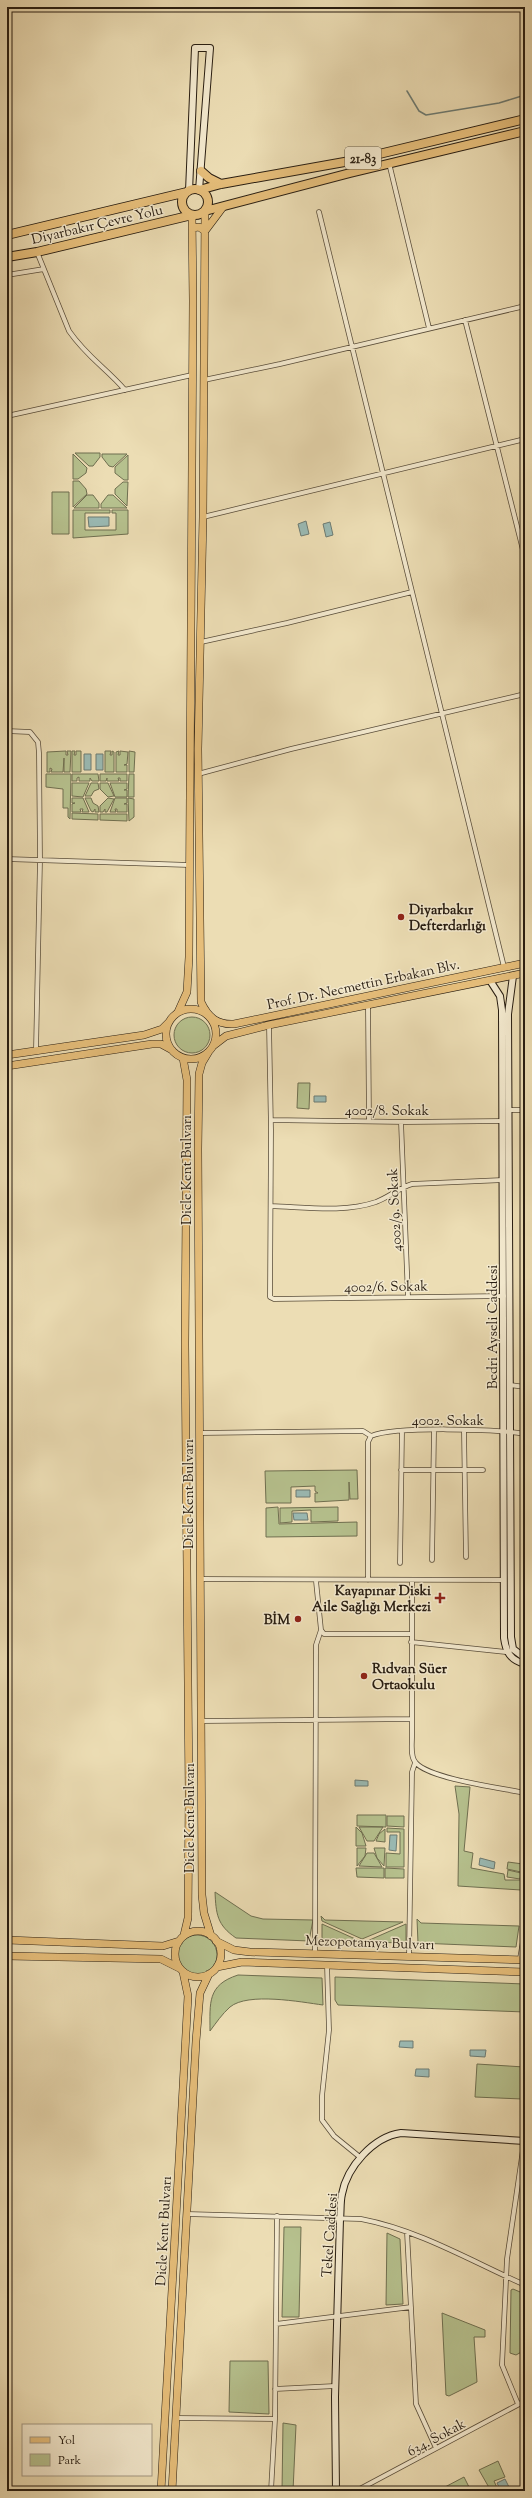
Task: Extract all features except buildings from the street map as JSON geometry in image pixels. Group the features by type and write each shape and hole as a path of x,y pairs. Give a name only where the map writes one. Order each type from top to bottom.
{"highway":[{"name":"21-83","path":"199,190 221,184 350,160 525,119"},
{"name":"21-83","path":"205,211 389,163 525,131"},
{"path":"202,171 209,178 221,184"},
{"path":"199,190 207,198 208,205 205,211 199,215 192,215 186,211 183,205 183,198 188,192 199,190"},
{"name":"Diyarbakır Çevre Yolu","path":"7,235 188,192"},
{"name":"Diyarbakır Çevre Yolu","path":"7,257 36,252 192,215"}],"main road":[{"path":"188,192 195,48 210,48 202,171 199,190"},
{"path":"205,231 223,207"},
{"path":"7,1066 152,1044 162,1044 182,1058 196,1058 208,1053 213,1046 216,1030 201,1002 200,992 198,774 203,517 205,211"},
{"path":"7,1055 144,1034 162,1029 178,1012 184,1002 189,975 188,865 192,215"},
{"path":"192,228 199,227 205,231"},
{"name":"Prof. Dr. Necmettin Erbakan Blv.","path":"208,1015 219,1022 234,1024 525,963"},
{"name":"Prof. Dr. Necmettin Erbakan Blv.","path":"213,1046 226,1036 269,1025 491,982 525,973"},
{"name":"Bedri Ayseli Caddesi","path":"514,976 508,1014 511,1642 513,1649 525,1658"},
{"name":"Bedri Ayseli Caddesi","path":"491,982 500,996 502,1010 504,1638 506,1652"},
{"path":"178,1012 193,1009 208,1015"},
{"path":"168,1024 166,1037 172,1050"},
{"name":"Dicle Kent Bulvarı","path":"208,1053 202,1063 199,1074 202,1895 204,1913 214,1938"},
{"name":"Dicle Kent Bulvarı","path":"181,1938 188,1918 190,1795 185,1345 187,1080 182,1058"},
{"path":"506,1652 511,1658 525,1664"},
{"path":"7,1940 163,1946 198,1931 214,1938 221,1954 217,1967 209,1974 196,1978 161,1959 7,1956"},
{"path":"181,1938 174,1955 181,1970"},
{"name":"Mezopotamya Bulvarı","path":"214,1938 234,1950 522,1960"},
{"name":"Mezopotamya Bulvarı","path":"217,1967 242,1962 525,1972"},
{"name":"Dicle Kent Bulvarı","path":"161,2491 188,1996 181,1970"},
{"name":"Dicle Kent Bulvarı","path":"172,2491 186,2214 200,1994 209,1974"},
{"name":"Tekel Caddesi","path":"336,2491 335,2386 340,2219 342,2193 351,2170 361,2158 390,2134 401,2133 525,2141"}],"street":[{"path":"389,163 429,328"},
{"path":"319,212 504,967"},
{"path":"36,252 70,331 77,342 88,356 117,380 125,390"},
{"path":"7,275 44,269"},
{"path":"204,380 525,306"},
{"path":"465,320 525,558"},
{"path":"7,416 192,374"},
{"path":"203,517 525,439"},
{"path":"201,642 287,623 412,592"},
{"path":"198,774 441,713 525,694"},
{"path":"7,731 30,732 38,742 40,860 36,1050"},
{"path":"7,860 188,865"},
{"path":"368,1006 369,1121"},
{"path":"269,1025 271,1206 333,1208 361,1206 377,1201 404,1187 503,1180"},
{"path":"509,1110 525,1110"},
{"name":"4002/8. Sokak","path":"271,1120 401,1122 503,1120"},
{"name":"4002/9. Sokak","path":"401,1122 408,1297"},
{"name":"4002/6. Sokak","path":"271,1206 270,1297 274,1299 504,1296"},
{"path":"510,1385 525,1386"},
{"path":"201,1433 363,1431 371,1436 368,1442 368,1580"},
{"path":"400,1563 402,1431"},
{"name":"4002. Sokak","path":"371,1436 381,1432 402,1431 504,1431 525,1434"},
{"path":"432,1560 434,1431"},
{"path":"464,1431 466,1557"},
{"path":"402,1470 483,1470"},
{"path":"202,1580 505,1580"},
{"path":"315,1954 317,1719 316,1645 321,1630 316,1580"},
{"path":"412,1580 412,1757 415,1763 425,1770 456,1779 525,1793"},
{"path":"321,1630 324,1634 412,1634"},
{"path":"411,1642 506,1652"},
{"path":"202,1721 412,1719"},
{"path":"409,1956 412,1772 415,1763"},
{"path":"522,1960 525,1929"},
{"path":"327,1965 329,2030 322,2096 322,2120 334,2136 361,2158"},
{"path":"518,2404 502,2365 506,2276 525,2136"},
{"path":"186,2214 361,2219 383,2223 407,2232 525,2285"},
{"path":"271,2491 276,2389 277,2216"},
{"path":"407,2232 416,2404 436,2448"},
{"path":"276,2324 411,2307"},
{"path":"276,2389 335,2386"},
{"name":"634. Sokak","path":"356,2491 525,2401"},
{"path":"175,2418 275,2419"}],"green space":[{"path":"75,453 100,453 100,457 93,466 89,466"},
{"path":"73,454 87,468 86,473 78,479 73,479"},
{"path":"102,454 127,454 113,467 109,466 102,457"},
{"path":"128,455 128,480 124,480 115,473 115,467"},
{"path":"73,481 79,481 86,489 87,494 73,507"},
{"path":"123,482 128,482 127,506 115,494 115,489"},
{"path":"52,492 69,492 69,534 52,534"},
{"path":"87,495 93,495 99,503 99,508 74,508"},
{"path":"108,495 113,495 127,508 101,508 101,504"},
{"path":"73,510 110,510 110,513 85,513 85,530 116,530 116,513 112,513 112,510 128,510 128,534 73,538"},
{"path":"66,751 66,755 68,755 67,751 71,751 70,772 64,772 64,758 63,772 51,772 52,769 50,768 50,772 47,772 47,752"},
{"path":"72,751 75,751 74,755 76,755 76,751 81,751 81,772 72,772"},
{"path":"105,751 111,751 110,755 112,755 112,751 114,752 114,772 105,772"},
{"path":"119,751 118,755 120,755 120,751 128,752 127,764 124,765 127,765 127,772 116,772 116,752"},
{"path":"129,751 135,752 134,772 129,772"},
{"path":"46,774 71,774 70,819 68,817 68,808 63,808 63,789 46,787"},
{"path":"72,774 98,774 99,781 92,781 90,778 90,781 79,781 79,777 77,778 77,781 72,781"},
{"path":"100,774 127,774 127,781 120,781 120,778 118,778 119,781 107,781 107,778 106,781 100,781"},
{"path":"129,774 134,774 134,797 128,797"},
{"path":"72,783 89,783 83,797 72,796"},
{"path":"91,783 98,783 99,789 94,791 91,796 85,796"},
{"path":"100,783 108,783 114,796 108,797 100,789"},
{"path":"110,783 127,783 127,789 124,790 127,790 127,797 115,797"},
{"path":"72,798 83,798 89,812 82,812 83,809 80,809 81,812 72,812 72,804 75,803 72,803"},
{"path":"85,798 91,798 93,803 98,806 99,812 95,812 95,809 93,812 91,811"},
{"path":"108,798 114,799 107,812 105,812 105,809 103,812 100,812 100,806"},
{"path":"115,798 127,798 127,803 124,804 127,804 127,812 117,812 117,809 115,809 116,812 110,812"},
{"path":"128,798 134,799 134,817 129,821"},
{"path":"72,813 98,814 98,820 72,819"},
{"path":"100,814 127,814 127,821 100,820"},
{"path":"192,1017 202,1020 207,1025 210,1035 207,1045 202,1050 192,1053 182,1050 177,1045 174,1035 177,1025 182,1020"},
{"path":"298,1083 310,1083 309,1109 297,1108"},
{"path":"357,1470 358,1499 350,1499 349,1482 349,1500 315,1502 315,1493 318,1493 315,1491 315,1486 291,1487 291,1503 266,1503 265,1471"},
{"path":"278,1507 279,1524 357,1522 357,1536 266,1537 266,1508"},
{"path":"338,1507 338,1521 311,1522 311,1510 292,1511 292,1522 280,1523 280,1508"},
{"path":"455,1786 470,1787 464,1851 473,1853 471,1868 504,1874 505,1880 522,1880 521,1890 458,1886 459,1814"},
{"path":"357,1815 386,1815 386,1827 357,1826"},
{"path":"387,1816 404,1816 404,1827 387,1826"},
{"path":"356,1827 362,1833 366,1846 356,1846"},
{"path":"359,1827 383,1827 374,1841 367,1841"},
{"path":"387,1828 404,1829 404,1867 386,1867 386,1853 400,1854 400,1832 387,1832"},
{"path":"385,1829 385,1842 376,1841 379,1834"},
{"path":"357,1848 366,1848 365,1856 357,1866"},
{"path":"374,1848 385,1848 384,1866 377,1858"},
{"path":"367,1853 374,1853 382,1867 359,1866"},
{"path":"508,1862 523,1864 521,1872 507,1869"},
{"path":"356,1868 384,1868 384,1878 357,1877"},
{"path":"385,1868 404,1869 404,1878 385,1878"},
{"path":"508,1870 521,1873 520,1879 507,1877"},
{"path":"215,1892 251,1916 263,1919 313,1920 309,1941 236,1938 221,1924 217,1913"},
{"path":"321,1916 325,1920 403,1922 362,1939 322,1921"},
{"path":"417,1919 421,1923 519,1926 516,1947 418,1943"},
{"path":"322,1924 362,1942 322,1941"},
{"path":"406,1924 406,1943 365,1942"},
{"path":"197,1935 211,1941 217,1955 211,1969 197,1975 183,1969 177,1955 183,1941"},
{"path":"238,1975 322,1978 323,2005 275,1999 238,2002 230,2007 210,2031 212,1996 221,1984"},
{"path":"335,1977 525,1984 525,2012 338,2005 335,2000"},
{"path":"477,2064 524,2067 522,2099 475,2097"},
{"path":"284,2227 301,2227 299,2317 282,2317"},
{"path":"387,2233 400,2239 403,2304 386,2305"},
{"path":"513,2289 525,2294 525,2350 516,2355 510,2353 511,2290"},
{"path":"442,2313 485,2330 485,2337 474,2337 477,2382 449,2396 446,2395"},
{"path":"230,2361 268,2361 269,2414 229,2412"},
{"path":"283,2423 296,2425 293,2491 282,2491"},
{"path":"498,2461 505,2477 494,2481 498,2490 491,2491 479,2470"},
{"path":"464,2477 471,2491 447,2491 445,2487"}],"water":[{"path":"88,517 109,517 109,526 89,527"},
{"path":"306,521 309,534 301,536 298,524"},
{"path":"330,522 333,535 326,537 323,524"},
{"path":"84,754 91,754 91,770 84,770"},
{"path":"96,754 103,754 103,770 96,770"},
{"path":"314,1096 326,1096 326,1102 314,1102"},
{"path":"296,1490 310,1490 310,1497 296,1497"},
{"path":"293,1513 307,1513 308,1520 294,1520"},
{"path":"355,1780 368,1781 368,1786 355,1786"},
{"path":"390,1835 397,1835 396,1851 389,1850"},
{"path":"480,1858 495,1862 494,1869 479,1865"},
{"path":"400,2041 413,2041 413,2048 399,2047"},
{"path":"470,2050 486,2050 485,2057 470,2056"},
{"path":"416,2069 429,2069 429,2077 415,2076"},
{"path":"505,2479 511,2491 501,2491 497,2483"}],"waterway":[{"path":"407,91 419,111 426,115 499,103 525,95"}],"place":[{"name":"Diyarbakır Defterdarlığı","path":"401,917"},
{"name":"Kayapınar Diski Aile Sağlığı Merkezi","path":"440,1598"},
{"name":"BİM","path":"298,1619"},
{"name":"Rıdvan Süer Ortaokulu","path":"364,1676"}]}
